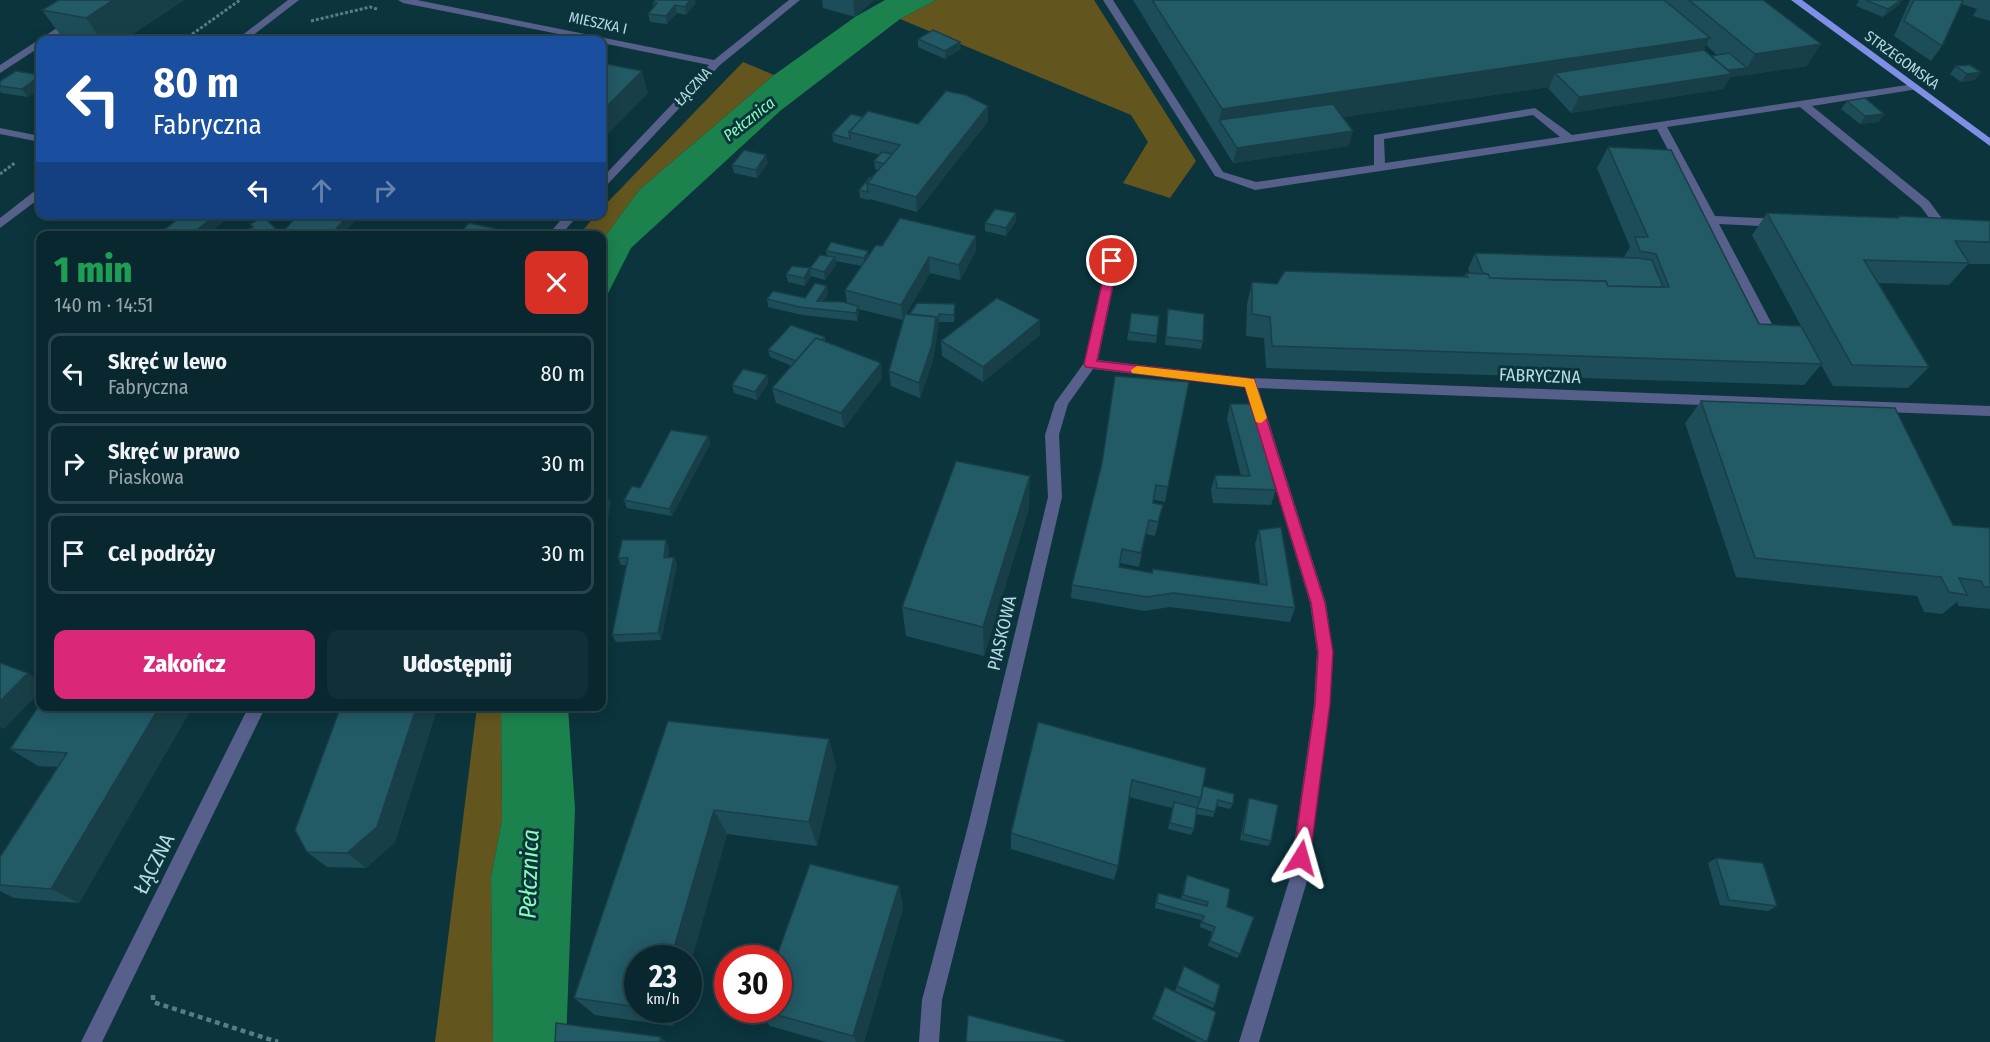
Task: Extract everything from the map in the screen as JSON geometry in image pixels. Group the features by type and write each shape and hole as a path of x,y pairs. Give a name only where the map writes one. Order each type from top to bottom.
{"main road":[{"name":"STRZEGOMSKA","path":"1797,0 1990,143"}],"street":[{"path":"51,36 107,0"},
{"path":"247,36 294,0"},
{"name":"MIESZKA I","path":"403,0 582,36"},
{"name":"ŁĄCZNA","path":"606,180 716,63 795,0"},
{"path":"1108,0 1219,174 1255,186 1914,87"},
{"name":"MIESZKA I","path":"606,41 716,63"},
{"path":"0,70 36,47"},
{"path":"1803,104 1925,204 1947,232 1935,232"},
{"path":"1380,168 1378,137 1535,111 1570,139"},
{"path":"1660,126 1767,326"},
{"path":"0,131 36,138"},
{"path":"0,224 36,196"},
{"path":"558,231 568,219"},
{"path":"1710,220 1793,224"},
{"name":"PIASKOWA","path":"929,1042 932,1000 977,826 1055,497 1052,435 1062,404 1090,364 1116,240"},
{"name":"FABRYCZNA","path":"1090,364 1250,383 1990,411"},
{"path":"1249,1042 1298,880 1322,704 1325,652 1318,603 1250,383"},
{"name":"ŁĄCZNA","path":"91,1042 256,711"}],"path":[{"path":"190,36 240,0"},
{"path":"308,22 370,8 381,10"},
{"path":"153,1002 278,1042"}],"shaded area":[{"path":"936,0 1094,0 1196,161 1170,198 1123,183 1148,142 1131,115 900,19"},
{"path":"743,62 774,75 639,190 606,235 606,231 582,231 593,219 606,219 606,204"},
{"path":"476,711 501,711 502,820 491,877 493,1042 435,1042"}],"water":[{"name":"Pełcznica","path":"885,0 936,0 900,19 780,111 631,248 606,297 606,235 639,190 774,75 855,17"},
{"name":"Pełcznica","path":"501,711 568,711 575,809 566,1042 493,1042 491,877 502,820"}],"building":[{"path":"59,0 113,0 86,18 42,10"},
{"path":"655,0 690,0 685,7 675,5 666,16 648,14 657,3 653,3"},
{"path":"1152,0 1664,0 1710,38 1222,109"},
{"path":"1689,0 1763,0 1821,44 1755,54"},
{"path":"1865,0 1901,0 1888,9"},
{"path":"1914,0 1963,0 1942,46 1904,21"},
{"path":"933,30 960,42 945,51 918,39"},
{"path":"1704,50 1732,74 1579,97 1555,73"},
{"path":"1729,53 1747,68 1728,70 1711,56"},
{"path":"606,64 642,71 606,107"},
{"path":"1970,65 1981,72 1967,74 1956,66"},
{"path":"16,71 36,74 36,79 22,89 0,86 0,81"},
{"path":"946,91 966,95 988,106 916,197 867,183 900,145 849,132 868,111 918,124"},
{"path":"1865,98 1884,114 1865,116 1847,101"},
{"path":"1333,104 1353,131 1237,148 1219,120"},
{"path":"851,114 863,117 849,132 850,139 832,134"},
{"path":"1608,147 1671,150 1759,324 1801,326 1822,364 1272,346 1270,317 1252,314 1252,282 1277,284 1285,271 1468,277 1466,273 1488,274 1490,278 1606,281 1608,286 1669,287 1656,254 1640,251 1635,237 1648,237"},
{"path":"744,150 766,155 756,170 732,165"},
{"path":"882,152 892,154 884,164 874,161"},
{"path":"870,177 872,178 867,183 868,192 859,190"},
{"path":"995,209 1016,213 1006,228 985,223"},
{"path":"1767,213 1990,221 1990,242 1955,241 1969,263 1864,260 1929,367 1852,365"},
{"path":"900,218 976,236 959,265 929,257 901,305 845,290 876,245 882,246"},
{"path":"178,219 210,219 196,231 163,231"},
{"path":"266,219 277,230 244,231 253,227 250,224"},
{"path":"294,219 345,219 334,231 284,231"},
{"path":"469,223 506,231 462,231"},
{"path":"831,242 868,251 864,258 826,251"},
{"path":"1475,253 1652,260 1663,287 1608,286 1606,281 1490,278 1488,274 1483,273"},
{"path":"820,255 835,257 824,272 810,268"},
{"path":"792,266 810,268 804,278 786,274"},
{"path":"815,283 827,286 817,301 843,302 858,306 856,313 800,307 767,299 773,291 805,298"},
{"path":"997,298 1040,320 983,367 941,341"},
{"path":"917,303 955,304 954,315 939,314 937,324 936,317 910,314"},
{"path":"1168,309 1204,314 1203,341 1166,337"},
{"path":"1131,313 1159,316 1157,336 1129,332"},
{"path":"905,314 936,317 932,345 919,383 889,371"},
{"path":"791,325 825,337 822,340 816,338 796,361 768,350"},
{"path":"816,338 881,363 841,413 772,388"},
{"path":"743,369 767,375 755,392 732,385"},
{"path":"1115,376 1189,382 1168,487 1156,485 1153,503 1163,505 1158,522 1149,520 1141,553 1122,549 1119,567 1152,573 1153,569 1267,585 1259,530 1281,527 1295,608 1173,593 1147,597 1072,585 1102,463"},
{"path":"1701,401 1895,408 1953,525 1990,528 1990,587 1984,587 1981,581 1959,578 1967,595 1949,592 1941,577 1755,558"},
{"path":"1230,404 1252,404 1276,490 1217,488 1215,475 1250,476"},
{"path":"671,430 708,436 669,509 624,500 632,486 640,488"},
{"path":"956,461 1030,476 983,627 902,607"},
{"path":"622,540 666,540 664,558 674,557 658,633 612,635 628,558 618,558"},
{"path":"0,663 28,673 0,701"},
{"path":"36,710 157,711 51,889 0,885 0,857 67,753 10,749"},
{"path":"339,711 415,711 377,827 347,853 307,852 295,830"},
{"path":"668,721 829,739 809,822 714,810 675,945 624,945 624,1005 574,998"},
{"path":"1038,722 1206,768 1201,798 1132,780 1118,866 1011,833"},
{"path":"1203,786 1234,794 1233,804 1218,800 1215,812 1197,808"},
{"path":"1249,798 1278,805 1271,841 1243,834"},
{"path":"1174,802 1197,808 1194,829 1170,823"},
{"path":"1716,858 1763,863 1777,906 1729,900"},
{"path":"810,864 899,886 853,1036 792,1019 792,945 781,945"},
{"path":"1187,875 1230,889 1227,907 1254,917 1240,954 1210,941 1215,927 1202,922 1204,916 1157,903 1158,893 1207,906 1208,902 1183,895"},
{"path":"1184,966 1220,985 1215,1004 1177,986"},
{"path":"1165,987 1216,1012 1207,1042 1154,1015"},
{"path":"968,1015 1064,1040 1064,1042 966,1042"},
{"path":"556,1023 661,1037 660,1042 555,1042"}],"slow traffic":[{"path":"1137,370 1250,383 1261,418"}],"route":[{"path":"1112,261 1090,364 1250,383 1318,603 1325,652 1322,704 1301,858"}]}
